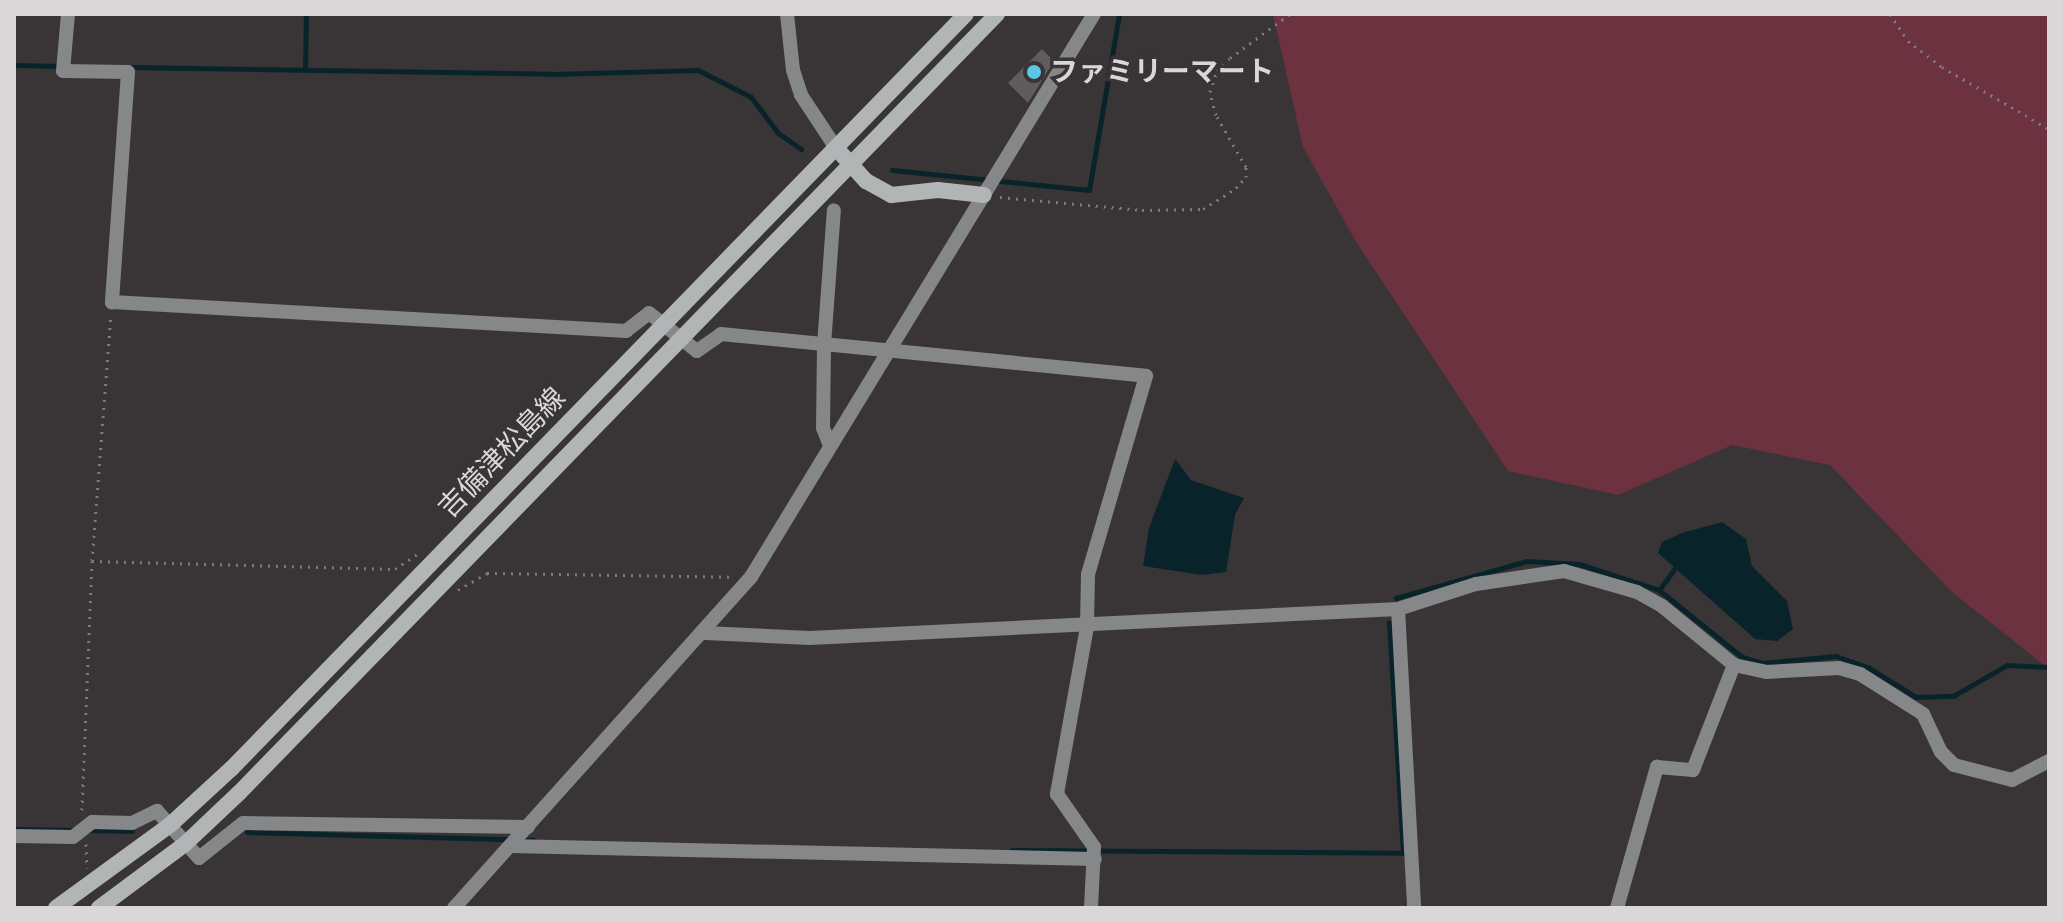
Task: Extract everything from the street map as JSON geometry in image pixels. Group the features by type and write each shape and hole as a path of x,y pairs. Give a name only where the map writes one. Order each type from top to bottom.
{"main road":[{"name":"吉備津松島線","path":"56,908 170,825 431,563 966,14"},
{"name":"吉備津松島線","path":"99,908 185,844 997,14"},
{"path":"836,148 851,166 891,195 989,188"}],"street":[{"path":"68,14 64,66 128,72 112,302 626,331 649,313 697,351 721,334 1146,376 1088,574 1087,627 1057,794 1095,854 1091,908"},
{"path":"787,14 793,70 801,95 836,148"},
{"path":"454,908 705,633 751,577 1094,14"},
{"path":"830,446 823,428 824,345 834,210"},
{"path":"705,633 810,638 1087,627 1398,609 1476,584 1564,571 1637,592 1662,606 1734,665 1766,672 1839,668 1860,674 1923,714 1941,752 1954,765 1983,776 2012,780 2049,761"},
{"path":"1398,609 1414,908"},
{"path":"1617,908 1657,767 1693,770 1734,665"},
{"path":"14,836 132,823 157,811 199,858 243,823 518,838 1095,854"}],"path":[{"path":"989,188 1142,210 1203,209 1246,177 1246,167 1216,115 1210,92 1217,71 1290,14"},
{"path":"1890,14 1908,41 1942,67 2049,129"},
{"path":"88,876 82,814 92,561 112,302"},
{"path":"92,561 395,569 414,552 431,563"},
{"path":"446,579 460,591 487,573 751,577"}],"shaded area":[{"path":"1273,14 2049,14 2049,669 1952,592 1830,465 1732,445 1618,495 1508,471 1355,240 1303,147"}],"water":[{"path":"1175,459 1191,480 1244,498 1235,515 1226,572 1202,575 1143,566 1149,528"},
{"path":"1722,522 1746,539 1752,566 1787,601 1793,629 1777,641 1755,639 1658,553 1662,542"}],"building":[{"name":"ファミリーマート","path":"1042,49 1054,61 1028,103 1008,83"}],"waterway":[{"path":"305,69 306,14"},
{"path":"892,170 1089,190 1119,14"},
{"path":"14,65 61,66"},
{"path":"127,67 552,74 698,70 751,97 778,133 801,149"},
{"path":"1396,598 1527,561 1579,564 1659,590 1742,657 1763,663 1836,656 1869,668 1916,697 1953,696 2007,665 2049,667"},
{"path":"1659,590 1677,565"},
{"path":"1012,850 1403,853 1389,622"},
{"path":"14,829 75,830"},
{"path":"89,830 132,831"},
{"path":"247,832 534,840"}],"place":[{"name":"ファミリーマート","path":"1034,72"}]}
